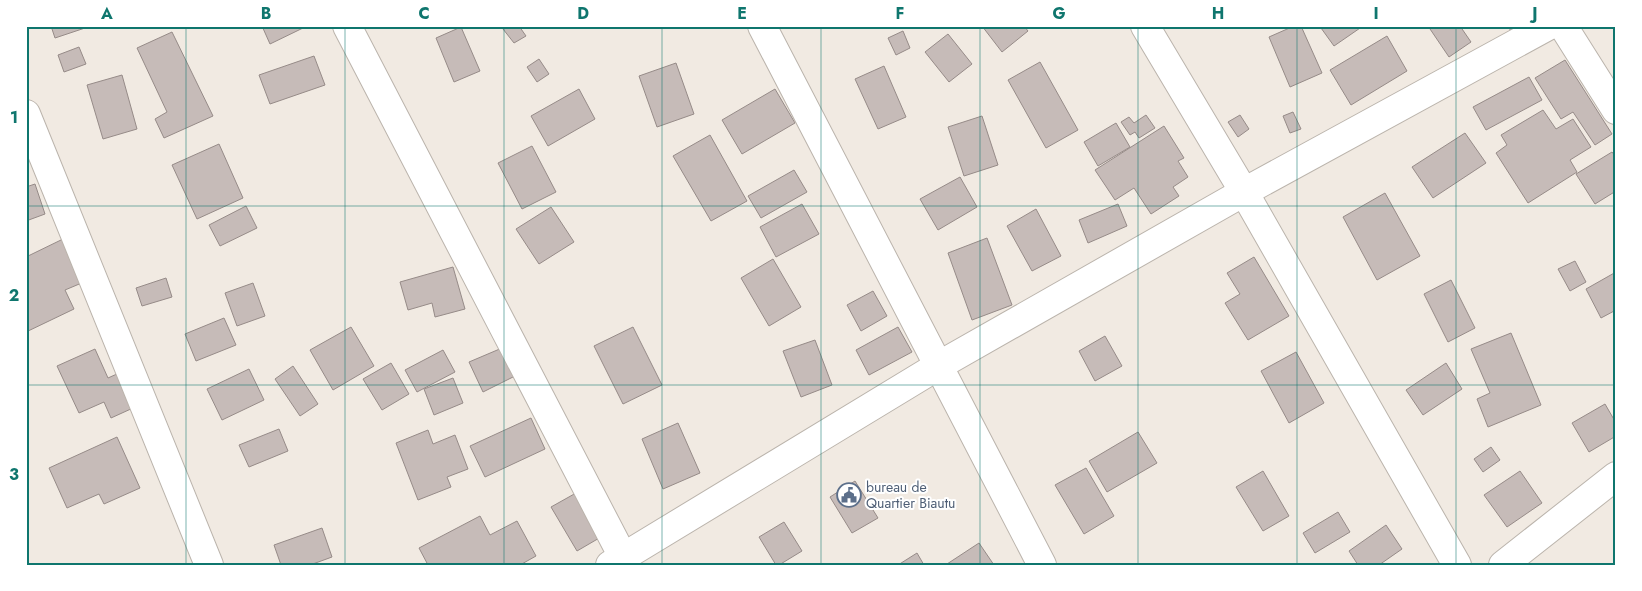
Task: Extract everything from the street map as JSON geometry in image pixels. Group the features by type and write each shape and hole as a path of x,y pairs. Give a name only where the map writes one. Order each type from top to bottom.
{"street":[{"path":"347,26 620,562 938,366 1244,192 1548,26"},
{"path":"762,26 1042,565"},
{"path":"1145,26 1244,192 1456,565"},
{"path":"1563,26 1616,110"},
{"path":"26,114 209,565"},
{"path":"1503,565 1616,476"}],"building":[{"path":"51,26 85,26 85,28 55,38"},
{"path":"262,26 302,26 303,28 270,44"},
{"path":"508,26 519,26 526,36 514,43 503,29"},
{"path":"982,26 1024,26 1028,31 1002,52"},
{"path":"1294,26 1301,26 1322,73 1290,87 1269,37"},
{"path":"1324,26 1363,26 1334,46 1321,28"},
{"path":"1428,26 1460,26 1471,42 1449,57"},
{"path":"1507,26 1520,26 1513,33"},
{"path":"461,27 480,71 454,82 436,38"},
{"path":"903,31 910,48 896,55 888,38"},
{"path":"172,32 213,116 164,138 155,119 167,112 137,48"},
{"path":"948,34 972,64 949,82 925,52"},
{"path":"1387,36 1407,71 1351,105 1330,70"},
{"path":"79,47 86,64 64,72 58,55"},
{"path":"314,56 325,85 270,104 259,75"},
{"path":"539,59 549,74 537,82 527,67"},
{"path":"1565,60 1612,134 1595,145 1573,112 1561,119 1535,78"},
{"path":"1040,62 1078,130 1046,148 1008,80"},
{"path":"676,63 694,114 657,127 639,76"},
{"path":"884,66 906,117 878,129 855,79"},
{"path":"122,75 137,129 103,139 87,85"},
{"path":"1529,77 1542,100 1486,130 1473,107"},
{"path":"579,89 595,119 548,146 531,116"},
{"path":"775,89 795,123 742,154 722,120"},
{"path":"1543,110 1556,129 1573,119 1591,147 1570,160 1577,172 1528,203 1496,153 1507,145 1501,135"},
{"path":"1293,112 1301,129 1290,133 1283,116"},
{"path":"1146,115 1155,128 1139,138 1135,132 1130,135 1121,122 1129,117 1134,123"},
{"path":"1240,115 1249,129 1238,137 1228,122"},
{"path":"982,116 998,165 964,176 948,127"},
{"path":"1116,123 1130,147 1098,166 1084,142"},
{"path":"1164,126 1184,158 1178,161 1188,177 1173,187 1179,196 1151,214 1134,188 1115,200 1095,170"},
{"path":"1465,133 1486,163 1433,198 1412,167"},
{"path":"710,135 747,201 711,221 673,156"},
{"path":"219,144 243,198 197,219 172,165"},
{"path":"532,146 556,192 522,209 498,163"},
{"path":"1612,152 1616,157 1616,191 1595,204 1576,174"},
{"path":"794,170 807,192 761,218 748,196"},
{"path":"960,177 977,207 938,230 920,199"},
{"path":"35,184 45,214 26,221 26,187"},
{"path":"1385,193 1420,256 1377,280 1343,217"},
{"path":"802,204 819,234 776,257 760,227"},
{"path":"1118,204 1127,226 1088,243 1079,220"},
{"path":"246,206 257,228 220,246 209,225"},
{"path":"551,207 574,242 539,264 516,229"},
{"path":"1036,209 1061,256 1032,271 1007,226"},
{"path":"987,238 1012,305 972,320 948,253"},
{"path":"63,239 84,282 65,290 74,309 26,332 26,257"},
{"path":"1254,257 1289,316 1248,340 1225,303 1240,294 1227,273"},
{"path":"773,259 801,307 769,326 741,278"},
{"path":"1575,261 1586,282 1570,291 1558,269"},
{"path":"453,267 465,309 435,317 432,303 408,310 400,282"},
{"path":"1616,272 1616,310 1601,318 1586,289"},
{"path":"166,278 172,297 142,306 136,288"},
{"path":"1451,280 1475,328 1448,342 1424,294"},
{"path":"253,283 265,316 237,326 225,293"},
{"path":"873,291 887,316 861,331 847,305"},
{"path":"224,318 236,345 196,361 185,334"},
{"path":"351,327 374,366 333,390 310,350"},
{"path":"633,327 662,385 623,404 594,346"},
{"path":"898,327 912,352 869,375 856,350"},
{"path":"1511,333 1541,405 1488,427 1477,399 1490,393 1471,349"},
{"path":"1105,336 1122,366 1095,381 1079,351"},
{"path":"815,340 832,385 801,397 783,351"},
{"path":"502,348 515,376 483,392 469,362"},
{"path":"95,349 108,378 128,369 144,403 111,418 104,402 79,413 57,366"},
{"path":"443,350 455,372 417,392 405,370"},
{"path":"1296,352 1324,403 1289,423 1261,371"},
{"path":"391,363 409,394 382,410 363,379"},
{"path":"1446,363 1462,389 1423,415 1406,390"},
{"path":"293,366 318,404 300,416 275,379"},
{"path":"249,369 264,400 222,420 207,389"},
{"path":"453,378 463,403 434,415 424,389"},
{"path":"1605,404 1616,423 1616,436 1589,452 1572,423"},
{"path":"531,418 545,449 485,477 470,446"},
{"path":"678,423 700,473 663,489 642,439"},
{"path":"279,429 288,451 249,467 239,445"},
{"path":"428,430 433,444 455,435 468,469 447,477 451,487 418,500 396,443"},
{"path":"1138,432 1157,463 1107,492 1089,461"},
{"path":"117,437 140,488 104,504 99,494 67,508 49,468"},
{"path":"1491,447 1500,460 1483,472 1474,459"},
{"path":"1086,468 1114,516 1084,534 1055,485"},
{"path":"1263,471 1289,516 1263,531 1236,487"},
{"path":"1520,471 1542,503 1507,527 1484,495"},
{"path":"855,481 878,518 852,533 830,497"},
{"path":"576,493 601,537 577,551 551,507"},
{"path":"1338,512 1350,532 1315,553 1303,533"},
{"path":"480,516 490,535 517,521 536,556 520,565 428,565 419,548"},
{"path":"784,522 802,551 776,565 759,537"},
{"path":"1386,525 1402,549 1379,565 1358,565 1349,551"},
{"path":"322,528 332,557 310,565 281,565 274,545"},
{"path":"979,543 994,565 947,564"},
{"path":"917,553 924,565 898,565"}],"place":[{"name":"bureau de Quartier Biautu","path":"849,495"}]}
